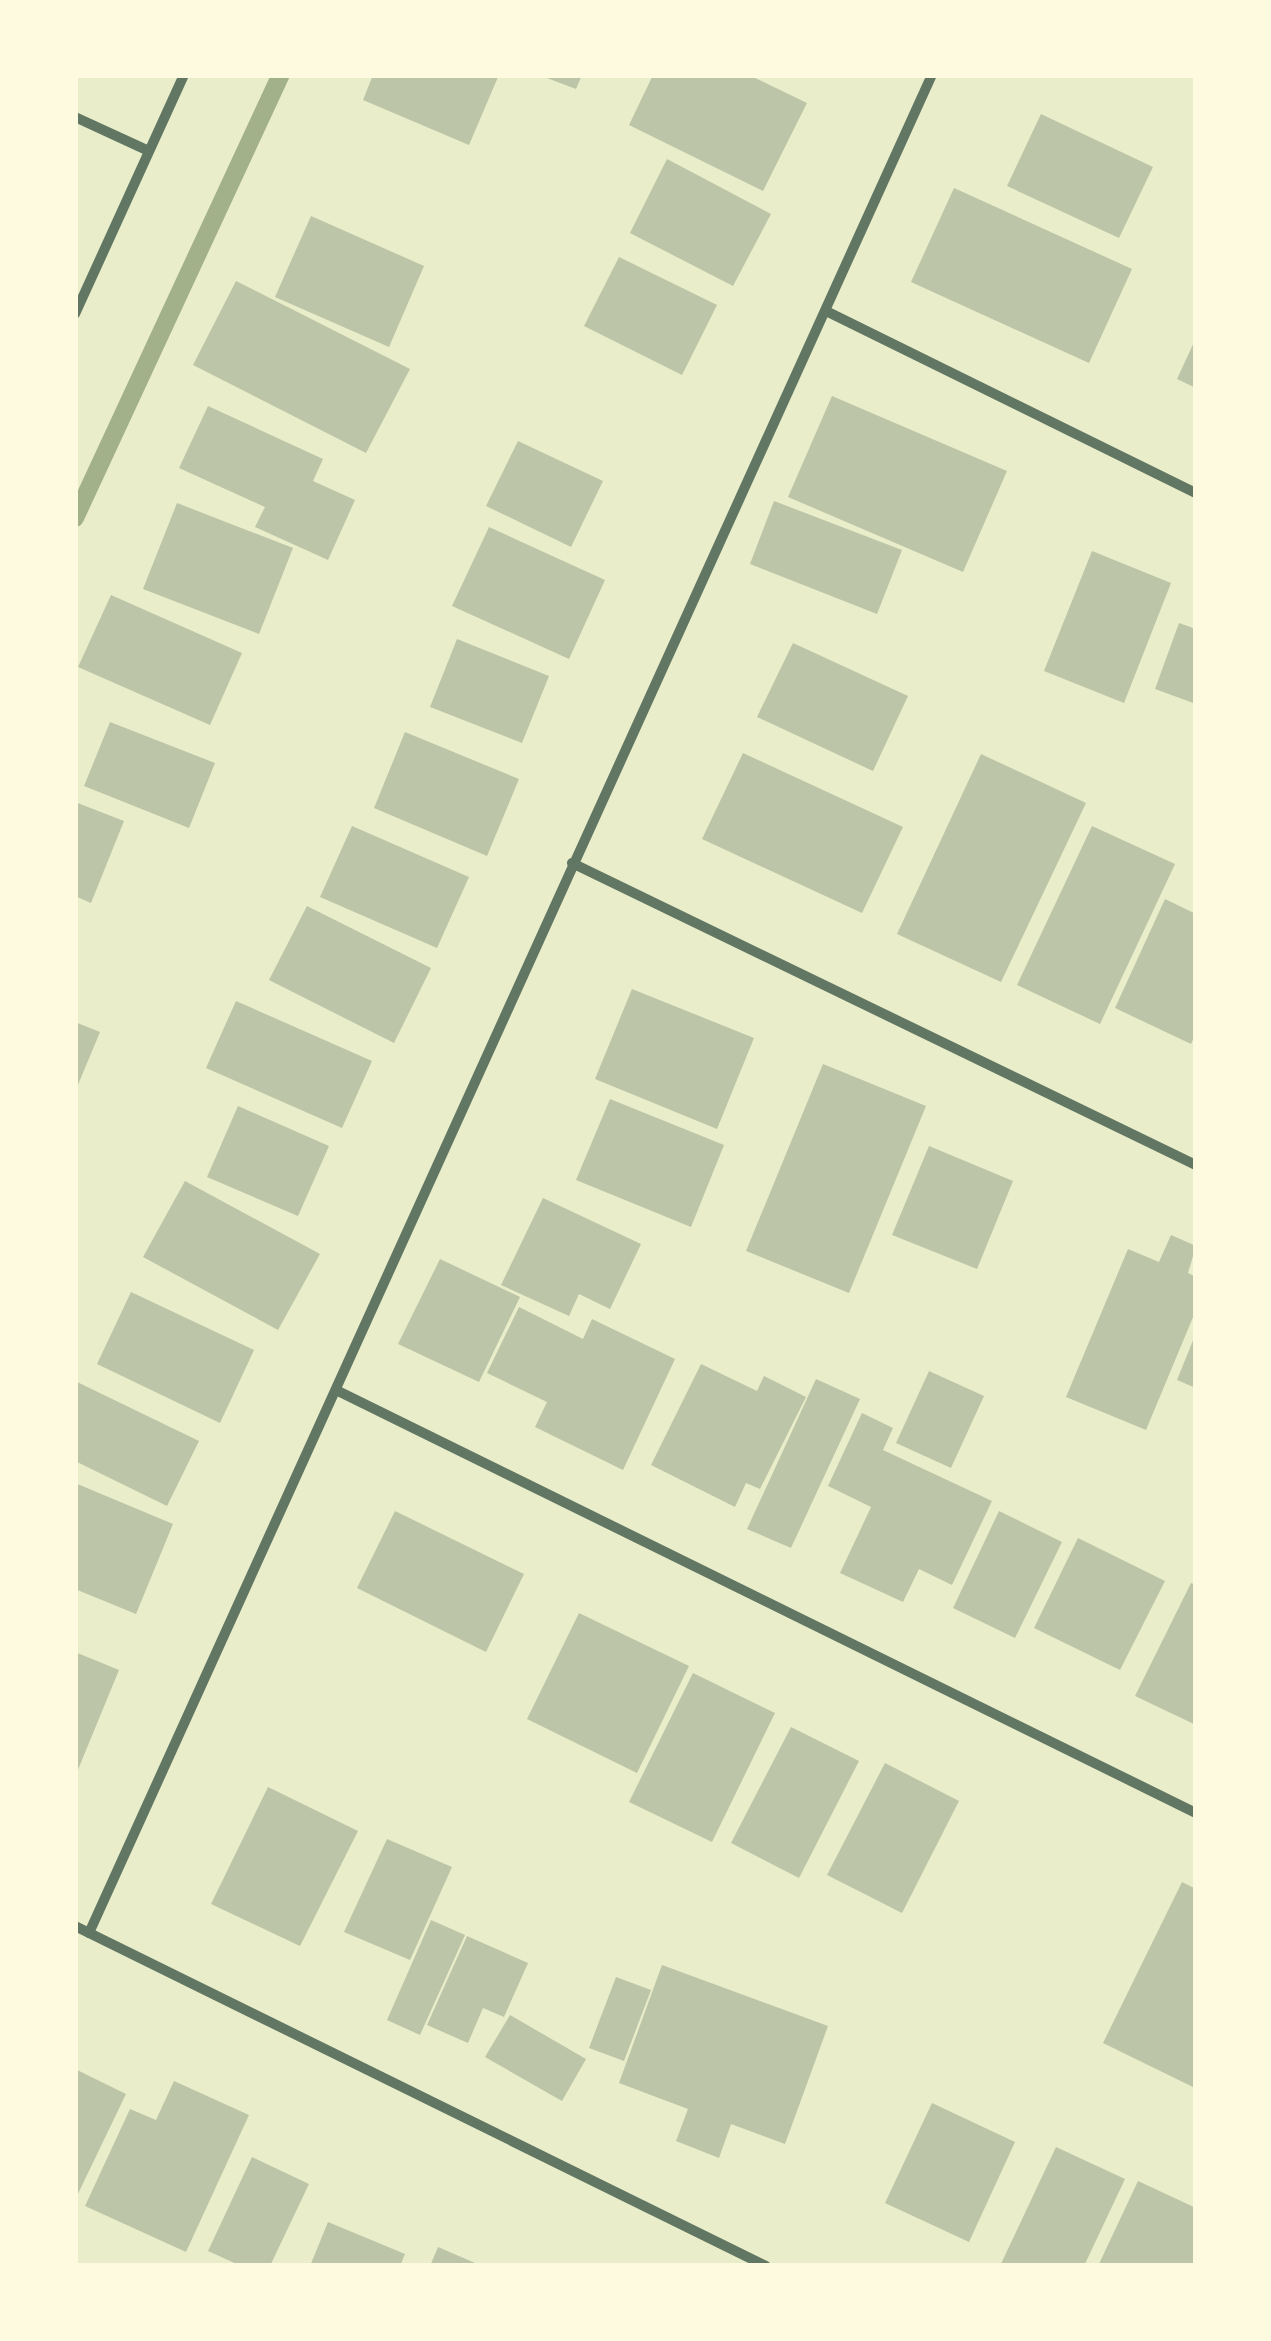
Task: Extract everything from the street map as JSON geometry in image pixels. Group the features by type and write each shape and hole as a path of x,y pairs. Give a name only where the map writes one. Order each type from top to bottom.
{"street":[{"path":"75,314 184,75"},
{"path":"90,1933 338,1392 572,862 932,75"},
{"path":"75,117 148,150"},
{"path":"826,311 1196,494"},
{"path":"572,862 1196,1165"},
{"path":"338,1392 1196,1814"},
{"path":"75,1926 766,2266"}],"building":[{"path":"373,75 498,77 469,145 363,100"},
{"path":"539,75 582,75 576,89"},
{"path":"653,75 749,75 807,103 763,191 629,125"},
{"path":"1041,114 1153,167 1119,238 1007,186"},
{"path":"667,159 771,214 733,286 630,233"},
{"path":"954,188 1132,269 1089,363 911,282"},
{"path":"311,216 424,266 389,347 275,297"},
{"path":"619,257 717,305 682,375 584,326"},
{"path":"236,281 410,369 366,453 193,365"},
{"path":"1196,338 1196,388 1177,379"},
{"path":"832,396 1007,471 963,572 788,497"},
{"path":"208,406 323,459 313,481 355,500 328,560 255,527 265,507 179,468"},
{"path":"518,441 603,481 571,547 486,506"},
{"path":"774,501 902,550 877,614 750,564"},
{"path":"177,503 293,548 259,634 143,589"},
{"path":"489,527 605,580 569,659 452,606"},
{"path":"1092,551 1171,583 1124,703 1044,671"},
{"path":"111,595 242,653 210,725 78,667"},
{"path":"1179,623 1196,629 1196,704 1155,689"},
{"path":"457,639 549,676 522,743 430,707"},
{"path":"793,643 908,696 873,771 757,717"},
{"path":"110,722 215,763 189,828 84,786"},
{"path":"405,732 519,779 487,856 374,808"},
{"path":"743,753 903,827 862,913 702,839"},
{"path":"981,754 1086,803 1001,982 897,934"},
{"path":"75,802 124,821 91,903 75,896"},
{"path":"352,826 469,877 437,948 320,897"},
{"path":"1092,826 1175,864 1100,1024 1017,985"},
{"path":"1165,899 1196,914 1196,1033 1191,1044 1115,1008"},
{"path":"307,906 431,968 394,1043 269,980"},
{"path":"632,989 754,1038 717,1129 595,1079"},
{"path":"236,1001 372,1061 342,1128 206,1068"},
{"path":"75,1022 100,1032 75,1092"},
{"path":"823,1064 926,1106 849,1293 746,1251"},
{"path":"610,1099 724,1145 691,1227 576,1180"},
{"path":"238,1106 329,1146 298,1216 207,1177"},
{"path":"929,1146 1013,1181 977,1269 892,1235"},
{"path":"185,1181 320,1254 278,1330 143,1257"},
{"path":"543,1198 641,1244 610,1309 579,1294 569,1316 501,1285"},
{"path":"1171,1235 1196,1246 1188,1273 1196,1277 1196,1310 1146,1430 1066,1397 1128,1249 1159,1262"},
{"path":"440,1259 520,1297 479,1382 398,1344"},
{"path":"131,1292 254,1350 220,1423 97,1364"},
{"path":"519,1307 583,1339 592,1319 675,1359 623,1470 535,1427 547,1402 487,1373"},
{"path":"1196,1333 1196,1388 1177,1380"},
{"path":"701,1364 757,1391 764,1376 806,1397 760,1489 746,1483 735,1507 651,1465"},
{"path":"929,1371 984,1396 951,1468 896,1443"},
{"path":"816,1379 860,1399 791,1548 747,1529"},
{"path":"75,1381 199,1441 167,1506 75,1461"},
{"path":"862,1413 893,1428 883,1450 992,1501 952,1585 919,1569 903,1602 840,1573 871,1507 828,1486"},
{"path":"75,1483 173,1524 136,1614 75,1589"},
{"path":"395,1511 524,1574 486,1652 357,1588"},
{"path":"999,1511 1062,1542 1015,1638 953,1608"},
{"path":"1078,1538 1165,1581 1120,1670 1034,1628"},
{"path":"1191,1583 1196,1585 1196,1725 1135,1696"},
{"path":"579,1613 689,1666 637,1773 527,1719"},
{"path":"75,1652 119,1670 75,1777"},
{"path":"693,1673 775,1713 712,1842 629,1802"},
{"path":"791,1727 859,1761 799,1878 731,1843"},
{"path":"885,1763 959,1801 902,1913 827,1875"},
{"path":"268,1787 358,1831 300,1946 211,1904"},
{"path":"387,1839 452,1867 410,1960 344,1932"},
{"path":"1182,1882 1196,1889 1193,2087 1103,2043"},
{"path":"431,1920 465,1935 420,2035 387,2020"},
{"path":"467,1936 528,1963 504,2017 483,2008 468,2043 427,2025"},
{"path":"662,1965 828,2026 785,2144 731,2124 719,2158 676,2141 688,2109 619,2083"},
{"path":"616,1977 651,1990 624,2061 589,2048"},
{"path":"510,2015 586,2059 562,2101 485,2057"},
{"path":"75,2069 126,2094 75,2200"},
{"path":"174,2081 249,2115 186,2252 85,2206 130,2109 156,2120"},
{"path":"932,2103 1015,2142 969,2242 885,2203"},
{"path":"1056,2147 1125,2179 1084,2266 1000,2266"},
{"path":"252,2157 309,2184 270,2266 241,2266 208,2251"},
{"path":"1138,2181 1196,2208 1196,2266 1098,2266"},
{"path":"328,2222 405,2254 400,2266 310,2266"},
{"path":"438,2247 482,2266 430,2266"}],"waterway":[{"path":"75,518 281,75"}]}
